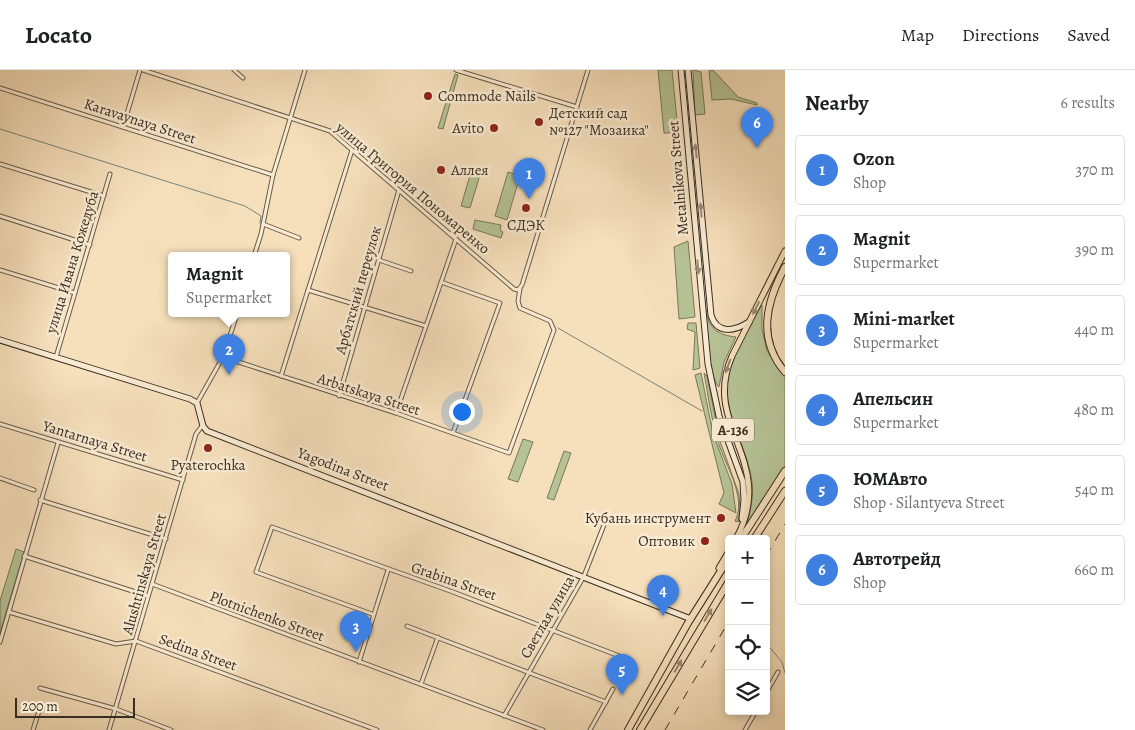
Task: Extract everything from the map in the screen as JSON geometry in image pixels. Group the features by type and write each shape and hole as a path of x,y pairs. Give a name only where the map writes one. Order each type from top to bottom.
{"highway":[{"path":"785,267 769,303 766,321 770,347 785,372"},
{"path":"744,535 785,471"},
{"path":"757,535 785,491"},
{"path":"628,730 706,593 725,564"},
{"path":"640,730 725,587"},
{"path":"647,697 649,704 656,703"}],"main road":[{"name":"Metalnikova Street","path":"681,70 700,284 715,400 743,482 744,511 736,535"},
{"name":"Metalnikova Street","path":"688,70 711,315 717,325 728,330 738,328 749,322"},
{"name":"А-136","path":"737,535 748,510 750,483 746,465 725,406 724,384 728,365 785,251"},
{"path":"700,284 706,285 708,281"},
{"path":"0,340 190,399 197,403 203,426"},
{"name":"Yagodina Street","path":"203,426 207,431 691,619"},
{"path":"706,593 725,558"}],"street":[{"name":"улица Григория Пономаренко","path":"142,70 330,131 519,289"},
{"path":"123,127 142,70"},
{"path":"234,70 242,78"},
{"path":"255,252 273,175 305,70"},
{"path":"456,70 577,107"},
{"path":"519,289 588,70"},
{"name":"Karavaynaya Street","path":"0,88 273,175"},
{"path":"281,376 352,150"},
{"path":"0,164 104,196"},
{"name":"улица Ивана Кожедуба","path":"56,357 110,174"},
{"name":"Арбатский переулок","path":"339,396 400,190"},
{"path":"0,216 90,244"},
{"path":"263,224 299,238"},
{"path":"396,413 456,238"},
{"path":"379,260 411,271"},
{"path":"0,270 75,293"},
{"path":"441,282 500,303 453,433"},
{"name":"Arbatskaya Street","path":"223,357 396,413 509,453 554,330 550,321 520,308 518,301 519,289"},
{"path":"308,290 426,326"},
{"path":"197,403 223,357 236,317"},
{"name":"Yantarnaya Street","path":"0,424 183,480"},
{"name":"Alushtinskaya Street","path":"109,730 196,434 203,426"},
{"path":"0,642 58,442"},
{"path":"0,478 34,490"},
{"path":"40,500 166,539"},
{"name":"Светлая улица","path":"504,716 584,576 604,525"},
{"name":"Grabina Street","path":"372,614 256,572 272,527 554,630 627,659"},
{"path":"24,556 148,596"},
{"path":"359,662 374,620 372,614 388,570"},
{"name":"Plotnichenko Street","path":"152,584 543,730"},
{"name":"Sedina Street","path":"8,612 116,644 136,641 377,730"},
{"path":"407,626 606,702"},
{"path":"421,684 438,638"},
{"path":"770,686 778,672"},
{"path":"40,688 116,709 171,730"},
{"path":"590,730 613,689"},
{"path":"33,730 39,711"},
{"path":"745,730 754,715"}],"green space":[{"path":"658,70 672,70 679,140 675,137 674,133 664,133"},
{"path":"693,70 701,72 705,114 695,115"},
{"path":"713,70 738,97 757,103 757,105 731,99 712,100 709,71"},
{"path":"455,74 458,75 443,129 438,128"},
{"path":"471,172 480,175 470,208 461,206"},
{"path":"508,172 520,176 507,220 495,216"},
{"path":"475,220 501,225 500,230 503,232 501,238 473,229"},
{"path":"688,241 695,317 679,319 674,247"},
{"path":"762,305 762,329 767,351 785,377 785,467 746,528 752,500 752,482 750,469 729,405 727,392 728,378 737,350"},
{"path":"706,309 709,322 715,330 724,335 736,337 724,362 719,387 713,374 708,350"},
{"path":"688,323 696,323 700,368 693,370 695,332 687,329"},
{"path":"701,373 713,434 732,484 736,513 719,504 724,493 695,375"},
{"path":"704,373 707,376 720,441 739,494 740,510 738,522 735,521 739,502 737,491 717,439"},
{"path":"523,439 533,442 518,482 508,479"},
{"path":"564,451 571,453 554,500 547,498"},
{"path":"16,549 24,552 0,633 0,601"}],"waterway":[{"path":"0,129 245,206 261,216 260,223"},
{"path":"558,328 702,411"},
{"path":"770,648 782,662 785,673"}],"railway":[{"path":"770,549 785,524"},
{"path":"665,730 727,625"}],"place":[{"name":"Commode Nails","path":"428,96"},
{"name":"Детский сад №127 \"Мозаика\"","path":"539,122"},
{"name":"Avito","path":"494,128"},
{"name":"Автотрейд","path":"757,148"},
{"name":"Аллея","path":"441,170"},
{"name":"Ozon","path":"529,199"},
{"name":"СДЭК","path":"526,208"},
{"name":"Magnit","path":"229,375"},
{"name":"Pyaterochka","path":"208,448"},
{"name":"Кубань инструмент","path":"721,518"},
{"name":"Оптовик","path":"705,541"},
{"name":"Апельсин","path":"663,616"},
{"name":"Mini-market","path":"356,652"},
{"name":"ЮМАвто","path":"622,695"}]}
